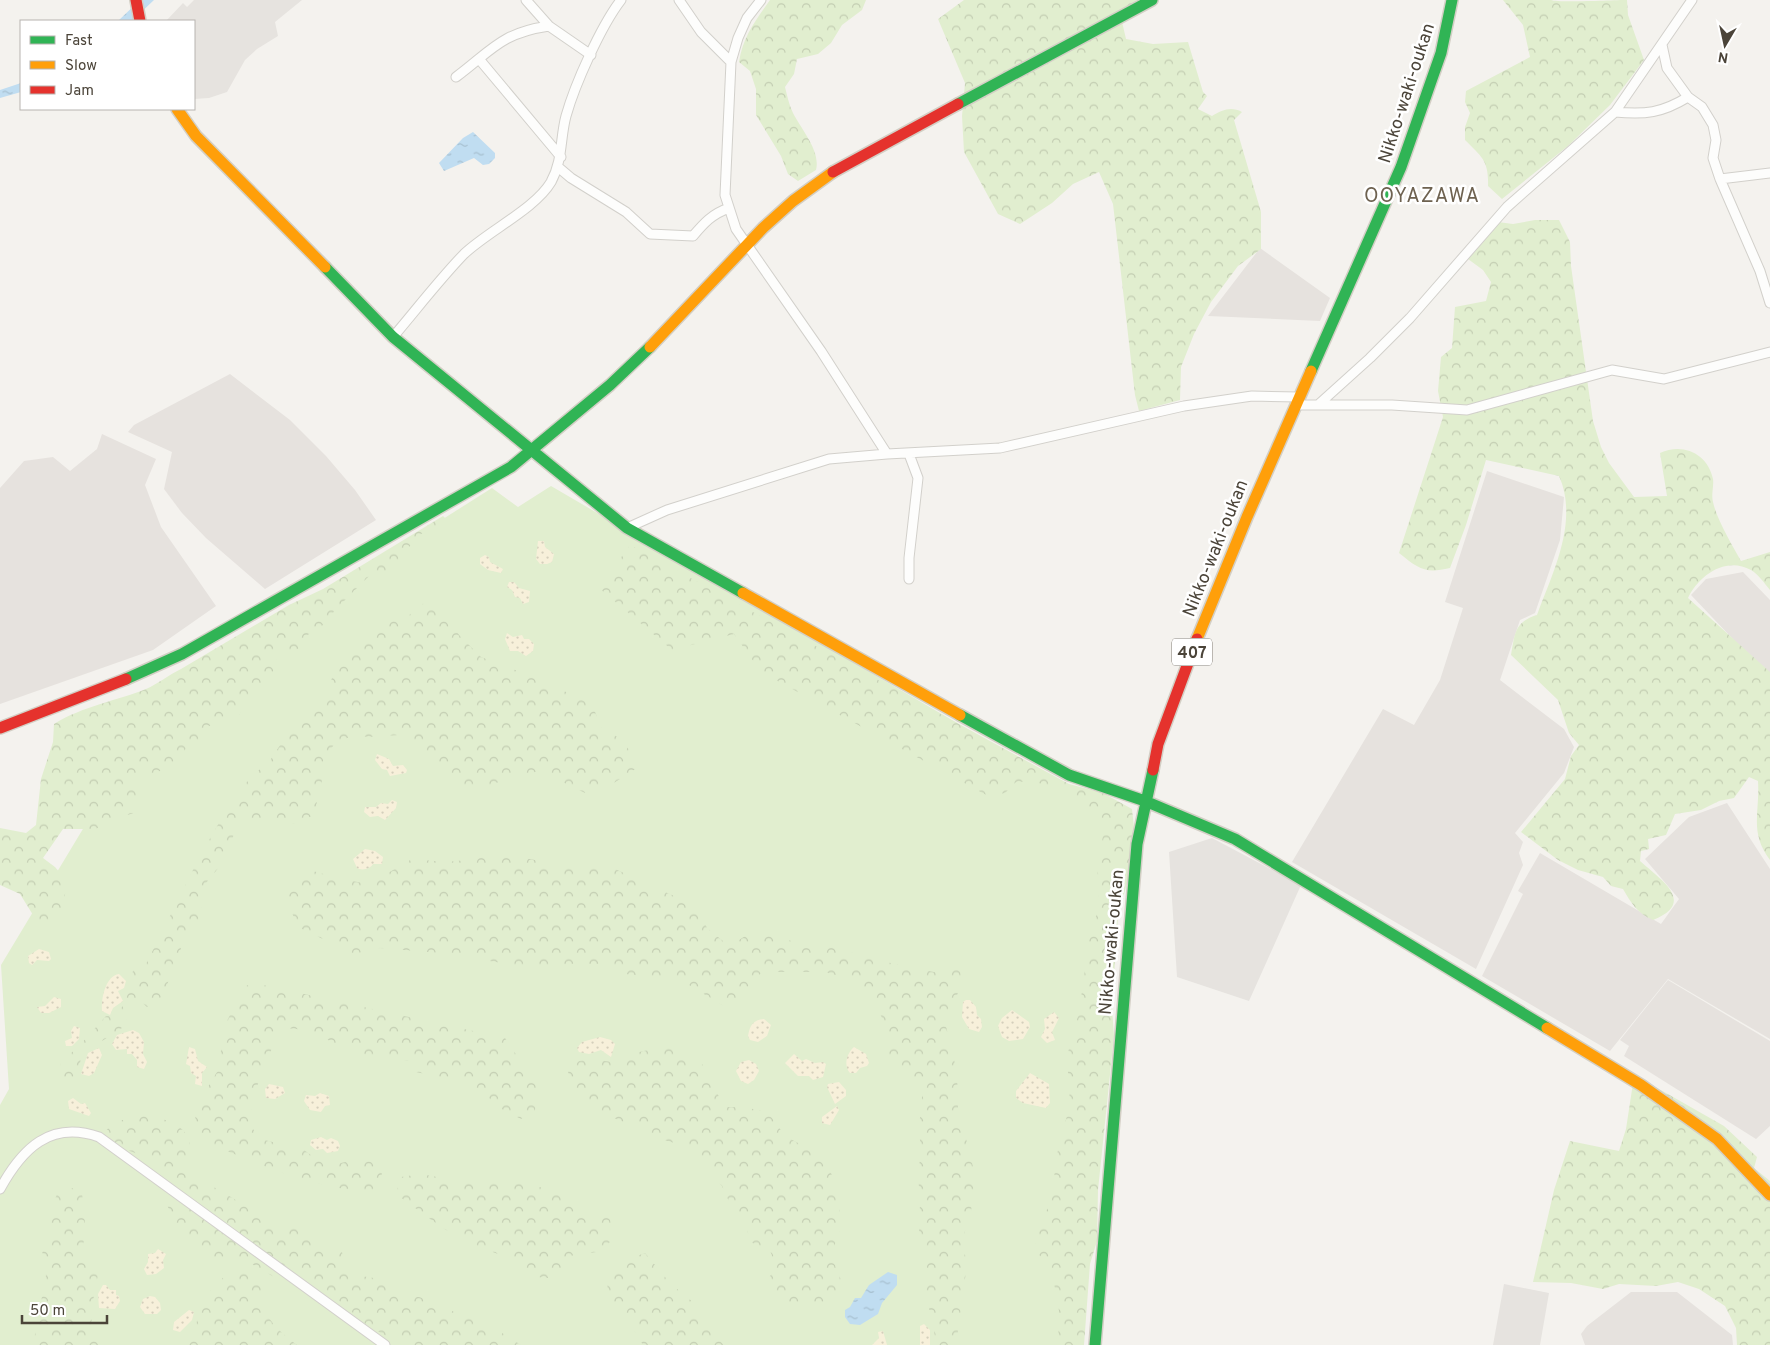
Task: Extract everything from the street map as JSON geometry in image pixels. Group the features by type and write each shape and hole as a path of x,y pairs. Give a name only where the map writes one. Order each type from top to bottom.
{"main road":[{"path":"136,0 140,20"},
{"path":"0,728 115,684 182,654 511,467 628,369 746,244 793,201 834,171 1152,0"},
{"name":"Nikko-waki-oukan","path":"1095,1345 1137,844 1144,801 1158,744 1243,525 1404,158 1441,52 1452,0"},
{"path":"178,110 196,136 393,338 627,528 1048,765 1069,775 1144,801 1234,839 1641,1085 1717,1139 1770,1195"}],"street":[{"path":"526,0 549,26 591,55"},
{"path":"393,338 465,254 538,197 550,184 561,157 566,118 591,55 621,0"},
{"path":"680,0 701,32 731,62"},
{"path":"761,0 747,18 738,38 731,62 724,195 736,229 821,351 887,454"},
{"path":"1319,404 1370,358 1410,318 1507,207 1615,112 1692,0"},
{"path":"456,77 480,59 497,42 515,33 549,26"},
{"path":"1662,45 1667,68 1688,98 1702,107 1713,125 1716,140 1713,158 1720,179 1760,272 1770,302"},
{"path":"480,59 561,157"},
{"path":"1615,112 1637,114 1660,112 1688,98"},
{"path":"558,167 571,178 626,212 650,234 693,236 712,216 729,208"},
{"path":"1720,179 1770,173"},
{"path":"627,528 666,510 829,460 887,454 1000,448 1184,406 1252,396 1319,404 1392,405 1467,410 1612,370 1664,379 1770,352"},
{"path":"909,454 918,478 909,580"},
{"path":"0,1189 22,1154 34,1144 65,1132 98,1137 385,1345"}],"shaded area":[{"path":"194,0 302,0 275,22 278,36 257,49 245,60 227,92 209,98 195,99 195,20 167,20 183,3 187,7"},
{"path":"1260,248 1330,298 1320,321 1208,316"},
{"path":"230,374 290,420 326,456 355,490 376,520 265,589 206,538 182,513 164,489 172,452 128,432 134,425"},
{"path":"102,434 156,459 145,485 161,527 216,606 153,650 0,704 0,488 24,461 53,457 70,471 97,449"},
{"path":"1487,471 1564,497 1560,540 1535,613 1520,620 1500,680 1564,729 1574,747 1564,773 1515,833 1523,842 1519,853 1523,865 1476,969 1292,862 1383,709 1414,725 1440,680 1463,608 1445,602"},
{"path":"1743,572 1770,600 1770,678 1691,595 1706,579"},
{"path":"1727,803 1770,869 1770,1039 1668,979 1610,1051 1482,976 1523,894 1518,891 1540,853 1661,924 1679,899 1645,859 1689,817"},
{"path":"1212,838 1301,885 1249,1001 1177,977 1169,852"},
{"path":"1668,980 1770,1041 1770,1126 1756,1139 1624,1056 1629,1046 1620,1040"},
{"path":"1504,1284 1549,1293 1540,1345 1493,1345"},
{"path":"1631,1292 1677,1292 1732,1335 1733,1345 1585,1345 1581,1334 1587,1326"}],"green space":[{"path":"770,0 866,0 862,10 842,25 831,43 818,54 797,59 794,74 785,87 796,119 816,155 816,170 798,181 788,174 781,156 756,115 756,89 750,71 739,62 747,36"},
{"path":"964,0 1137,0 1120,13 1126,39 1153,44 1188,42 1203,92 1207,96 1198,109 1212,116 1219,112 1234,109 1242,112 1234,120 1261,212 1261,249 1238,266 1211,302 1194,334 1181,367 1180,400 1139,411 1135,395 1113,204 1099,172 1073,184 1052,203 1020,224 998,214 964,152 962,116 965,83 938,19"},
{"path":"1503,0 1627,0 1628,15 1644,60 1610,105 1568,146 1502,199 1488,186 1486,165 1465,140 1465,127 1470,113 1465,102 1466,91 1530,57 1523,25"},
{"path":"1535,220 1559,220 1570,242 1571,266 1593,421 1601,447 1609,463 1634,497 1667,496 1660,453 1677,449 1693,452 1706,463 1710,470 1713,479 1712,499 1715,509 1741,561 1770,552 1770,590 1751,570 1742,566 1732,565 1714,570 1706,575 1688,598 1770,672 1770,860 1764,850 1758,831 1758,781 1749,777 1734,798 1719,801 1701,810 1675,814 1666,835 1648,839 1649,849 1641,851 1640,861 1665,883 1674,898 1672,906 1666,913 1653,920 1635,907 1623,889 1611,886 1603,877 1578,870 1558,860 1521,832 1565,779 1571,756 1579,745 1569,733 1558,700 1511,655 1515,635 1520,625 1537,615 1562,546 1566,511 1564,493 1559,476 1486,460 1466,525 1450,568 1441,570 1423,569 1399,553 1443,417 1438,391 1441,357 1452,348 1455,307 1486,301 1491,282 1483,270 1468,259 1498,222 1513,224"},
{"path":"551,486 1118,817 1066,1345 0,1345 0,1105 9,1089 1,965 163,696 492,488 518,507"},
{"path":"443,516 447,520 446,530 423,533 416,537 394,569 371,574 334,611 329,621 306,636 302,647 287,654 278,654 273,672 253,691 239,715 220,720 204,729 199,742 187,746 178,764 139,779 137,812 108,821 96,829 63,829 43,858 55,867 67,881 62,913 50,924 38,923 20,894 0,885 0,828 26,833 36,825 41,779 53,742 54,724 88,708 150,687 289,605 323,589"},
{"path":"630,545 1069,784 1103,793 1132,809 1134,828 1129,876 1118,916 1112,1008 1114,1036 1098,1190 1097,1241 1090,1264 1084,1345 1058,1345 1059,1311 1051,1266 1038,1254 1034,1234 1051,1202 1057,1154 1070,1104 1067,1056 1079,1012 1090,934 1099,907 1097,878 1105,820 1064,792 1042,784 1016,782 1005,793 988,796 761,672 734,634 672,650 599,588"},
{"path":"425,602 443,608 459,635 481,657 544,681 592,705 602,728 621,739 632,754 637,768 603,790 585,793 540,771 516,776 482,788 458,784 441,773 430,757 400,735 368,737 353,735 334,745 323,757 323,776 314,815 295,824 240,821 220,866 206,883 198,925 185,938 165,990 155,1007 147,1007 137,998 129,1008 125,1026 82,1054 75,1085 67,1086 60,1076 61,1062 80,1045 106,1016 115,1016 120,1011 128,993 134,967 146,964 201,854 223,816 251,776 269,762 296,721 320,701 340,663 352,650 390,621 408,616"},
{"path":"494,852 550,863 602,863 698,907 707,928 729,946 747,935 777,934 805,948 838,947 862,957 934,972 960,969 962,986 944,1018 957,1072 958,1108 972,1161 975,1184 971,1211 962,1241 967,1264 956,1345 936,1345 932,1316 923,1294 929,1277 919,1234 920,1203 918,1173 921,1153 919,1128 922,1097 929,1077 904,1080 887,1059 886,1027 873,998 859,982 825,972 762,972 727,1008 689,985 653,977 625,974 601,964 567,964 540,969 440,953 380,948 354,954 298,927 286,899 298,881 313,871 369,884 412,859 446,862 477,859"},
{"path":"254,983 505,1038 537,1085 535,1111 521,1119 498,1107 482,1091 464,1082 416,1072 416,1061 362,1054 311,1032 290,1028 279,1030 254,1094 249,1124 261,1139 300,1147 315,1158 336,1164 355,1160 375,1162 382,1174 378,1189 359,1190 312,1182 260,1165 196,1137 195,1108 217,1072 226,1023 234,1007 243,1002 240,992 243,987"},
{"path":"666,1046 692,1057 705,1067 724,1107 743,1107 768,1112 785,1136 822,1156 833,1177 842,1224 831,1255 845,1290 839,1295 825,1302 800,1306 783,1303 767,1294 767,1280 776,1268 770,1250 750,1242 746,1224 731,1206 722,1186 705,1169 693,1148 649,1136 628,1124 599,1112 570,1090 568,1070 579,1061 593,1059 612,1062 626,1055"},
{"path":"1645,1081 1724,1126 1757,1157 1754,1168 1770,1181 1770,1345 1737,1345 1736,1328 1725,1306 1699,1289 1678,1282 1656,1286 1619,1284 1603,1289 1571,1283 1533,1282 1554,1190 1570,1141 1619,1151 1626,1129 1633,1083"},
{"path":"144,1114 173,1123 185,1133 189,1139 190,1147 185,1167 196,1180 218,1189 273,1223 292,1224 304,1229 316,1249 340,1246 349,1274 386,1280 401,1293 423,1298 437,1311 452,1311 488,1324 521,1345 402,1345 367,1325 324,1288 286,1284 245,1260 213,1264 203,1258 200,1242 179,1230 166,1203 166,1187 159,1170 143,1156 114,1145 104,1135 110,1126 115,1123"},
{"path":"421,1174 454,1180 477,1178 512,1184 530,1183 564,1197 579,1210 610,1216 612,1239 603,1251 569,1256 563,1271 557,1279 528,1276 498,1254 467,1242 441,1227 396,1194 401,1177"},
{"path":"72,1188 82,1193 85,1229 84,1255 99,1269 93,1301 91,1331 102,1345 33,1345 46,1275 42,1250 49,1236 51,1208 58,1192"},
{"path":"645,1253 670,1283 694,1303 709,1328 724,1345 643,1345 631,1325 608,1299 607,1275 620,1262"},
{"path":"239,1267 253,1274 265,1285 258,1299 262,1307 274,1325 297,1345 180,1345 180,1341 195,1331 201,1300 223,1278"}],"sand":[{"path":"538,541 544,541 545,547 554,554 552,562 540,564 536,559"},
{"path":"485,555 489,557 490,562 503,569 501,573 488,570 480,564 480,558"},
{"path":"509,582 514,582 519,588 530,591 529,602 523,604 520,598 515,597 512,590 507,587"},
{"path":"507,633 513,637 522,635 524,639 529,639 534,644 533,651 526,656 518,651 510,651 505,639"},
{"path":"377,754 389,759 393,766 403,765 407,770 406,773 390,776 387,770 382,769 375,760"},
{"path":"392,800 397,802 396,808 385,820 378,816 370,817 364,812 365,807 376,807 381,803 388,804"},
{"path":"365,849 375,851 383,857 382,864 373,864 363,869 357,868 353,859"},
{"path":"39,949 49,952 51,959 49,961 37,960 32,965 29,963 28,956"},
{"path":"119,974 126,981 124,988 118,991 123,1001 113,1008 110,1015 102,1011 103,995 110,979"},
{"path":"54,997 61,999 61,1007 49,1013 41,1013 37,1007 45,1006"},
{"path":"970,1000 976,1007 977,1015 981,1019 982,1027 979,1032 969,1029 962,1017 963,1002"},
{"path":"1012,1010 1029,1022 1030,1027 1023,1039 1009,1041 1002,1037 998,1026 1002,1018"},
{"path":"1054,1012 1059,1018 1052,1032 1055,1040 1047,1043 1041,1037 1045,1029 1044,1019"},
{"path":"764,1019 771,1025 767,1036 758,1042 750,1040 748,1036 751,1026 755,1022"},
{"path":"74,1026 80,1028 79,1039 72,1046 66,1046 65,1041 72,1038 71,1031"},
{"path":"133,1030 139,1033 144,1042 143,1054 147,1062 144,1069 137,1067 137,1060 132,1054 127,1054 127,1049 116,1050 112,1044 117,1035"},
{"path":"600,1037 611,1040 615,1044 611,1057 601,1050 589,1054 579,1052 577,1048 582,1042"},
{"path":"189,1047 195,1049 198,1061 207,1067 202,1073 202,1086 195,1084 196,1076 191,1073 190,1066 186,1064"},
{"path":"854,1047 866,1054 869,1063 867,1066 860,1068 856,1073 850,1073 847,1059 849,1052"},
{"path":"99,1048 102,1055 94,1073 89,1076 81,1074 88,1053"},
{"path":"794,1054 802,1061 806,1059 815,1063 823,1062 826,1064 823,1077 813,1080 809,1076 798,1076 785,1063"},
{"path":"749,1060 756,1064 759,1071 754,1080 748,1084 741,1081 736,1071 741,1062"},
{"path":"1030,1073 1049,1084 1050,1103 1046,1108 1023,1103 1016,1098 1016,1091"},
{"path":"839,1082 846,1090 846,1096 835,1104 827,1087 828,1084"},
{"path":"269,1084 283,1087 285,1093 275,1099 266,1098 265,1089"},
{"path":"320,1093 329,1096 330,1105 325,1106 321,1112 310,1110 304,1101 306,1095 315,1096"},
{"path":"73,1098 81,1104 85,1103 91,1113 89,1116 69,1109 68,1101"},
{"path":"837,1106 839,1110 830,1125 822,1123 822,1117"},
{"path":"321,1137 327,1140 331,1138 338,1141 340,1146 338,1151 327,1153 323,1149 316,1150 310,1145 311,1140"},
{"path":"158,1249 166,1254 163,1260 164,1268 156,1274 147,1275 144,1269 148,1262 148,1254 155,1253"},
{"path":"103,1285 106,1285 110,1290 116,1290 116,1295 119,1296 120,1301 115,1309 99,1308 98,1294"},
{"path":"150,1296 155,1297 160,1303 161,1310 157,1314 145,1314 140,1307 143,1299"},
{"path":"189,1310 194,1312 192,1320 180,1332 173,1330 174,1322"},
{"path":"924,1324 930,1330 930,1345 920,1345 920,1326"},
{"path":"883,1331 887,1345 872,1345 879,1338 878,1332"}],"water":[{"path":"140,0 154,0 133,20 119,20"},
{"path":"20,83 20,92 0,98 0,90"},
{"path":"473,132 495,153 495,158 489,164 483,165 474,158 444,171 439,163 463,138"},
{"path":"888,1272 897,1275 897,1285 882,1303 878,1314 860,1325 850,1324 845,1317 845,1310 850,1307 855,1298 861,1298 869,1285"}],"traffic: fast":[{"path":"958,104 1152,0"},
{"path":"1311,371 1401,167 1441,53 1452,0"},
{"path":"325,267 393,337 627,528 743,593"},
{"path":"126,679 182,654 511,467 610,385 650,347"},
{"path":"960,715 1069,775 1145,801 1235,839 1547,1028"},
{"path":"1095,1345 1137,844 1153,770"}],"traffic: slow":[{"path":"178,110 196,136 325,267"},
{"path":"650,347 763,228 793,201 833,172"},
{"path":"1197,639 1247,517 1311,371"},
{"path":"743,593 960,715"},
{"path":"1547,1028 1641,1085 1717,1139 1770,1195"}],"traffic: jam":[{"path":"136,0 140,20"},
{"path":"833,172 958,104"},
{"path":"1153,770 1158,744 1197,639"},
{"path":"0,728 126,679"}],"district":[{"name":"OOYAZAWA","path":"1422,195"}]}
